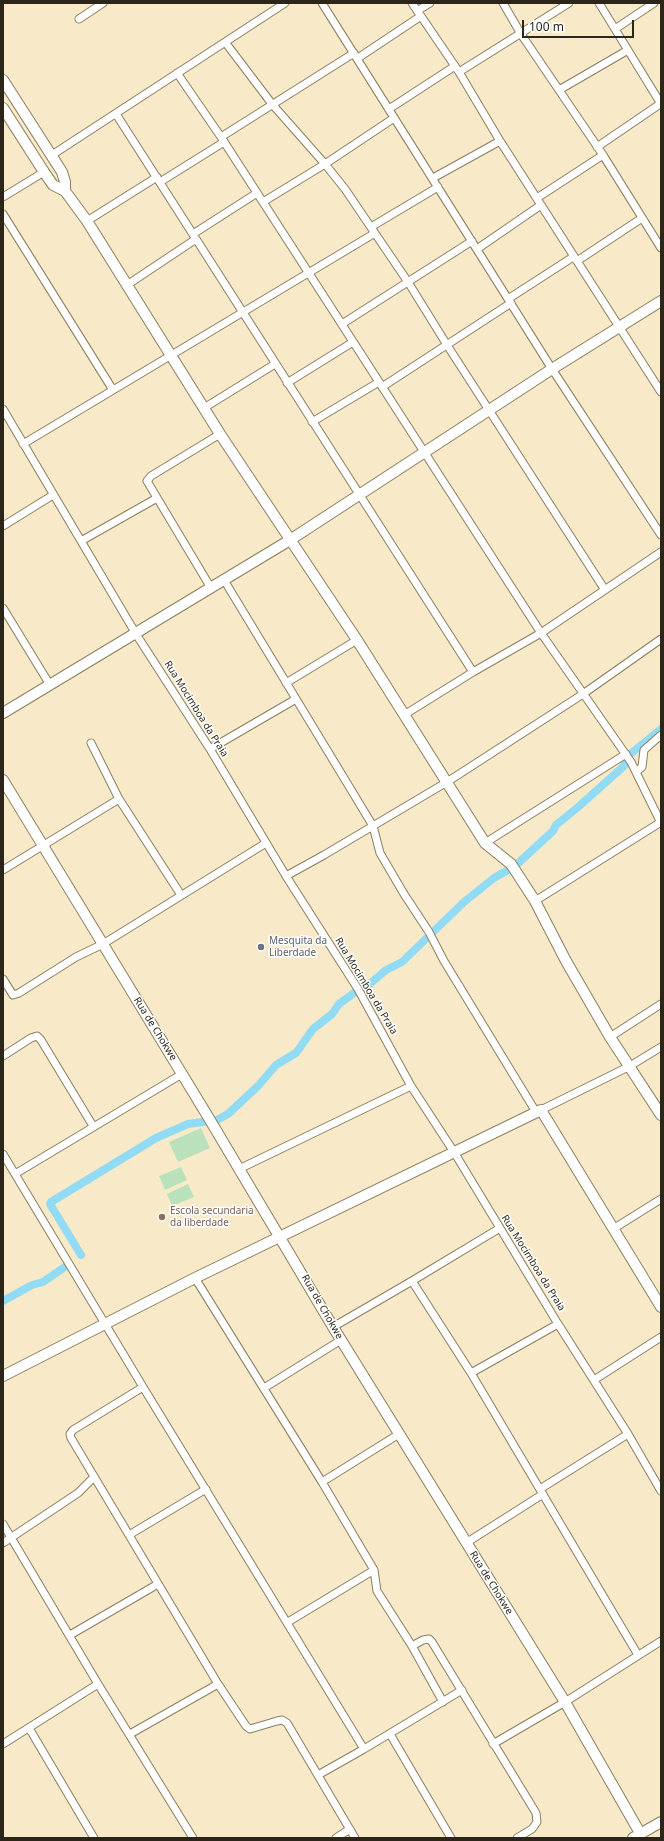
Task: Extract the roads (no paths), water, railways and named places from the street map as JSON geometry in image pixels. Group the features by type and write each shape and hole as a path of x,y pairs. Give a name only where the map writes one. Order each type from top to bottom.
{"street":[{"path":"79,19 103,3"},
{"path":"52,155 285,3"},
{"path":"322,3 552,369 661,535"},
{"path":"412,3 457,69 500,141 661,392"},
{"path":"87,221 158,180 223,139 272,104 356,55 419,14 430,3"},
{"path":"503,3 521,34 603,155 661,248"},
{"path":"389,109 521,34 569,3"},
{"path":"597,147 661,104 599,3"},
{"path":"615,29 654,3"},
{"path":"225,42 272,104 345,189 408,282 605,590"},
{"path":"559,90 628,50"},
{"path":"177,73 223,139 541,633 626,754 661,822 535,901"},
{"path":"3,80 62,172 65,182 65,191"},
{"path":"3,108 44,172 53,184 65,191 87,221 220,434 357,640 485,843 514,868 535,901 566,961 610,1037 661,1115"},
{"path":"116,114 473,672"},
{"path":"263,202 325,164 394,118"},
{"path":"433,178 500,141"},
{"path":"477,249 603,155"},
{"path":"3,197 44,172"},
{"path":"23,444 243,313 309,272 438,187"},
{"path":"127,285 257,193"},
{"path":"3,214 113,390"},
{"path":"312,422 447,345 509,301 642,218"},
{"path":"342,324 472,241"},
{"path":"3,713 290,540 552,369 661,301"},
{"path":"287,383 353,342"},
{"path":"204,408 275,364"},
{"name":"Rua Mocimboa da Praia","path":"3,409 136,634 210,749 286,876 360,991 411,1086 454,1152 558,1324 628,1434 661,1491"},
{"path":"211,588 148,484 148,478 220,434"},
{"path":"3,526 53,495"},
{"path":"81,541 157,498"},
{"path":"404,715 473,672 541,633 661,552"},
{"path":"224,580 373,826 380,853 404,894 431,935 444,961 613,1228 661,1307"},
{"path":"3,608 50,685"},
{"path":"286,876 447,782 583,694 661,639"},
{"path":"286,684 357,640"},
{"path":"210,749 296,699"},
{"path":"636,772 642,767 644,750 661,735"},
{"path":"91,743 119,799 181,895"},
{"path":"485,843 626,754"},
{"name":"Rua de Chokwe","path":"3,780 207,1115 333,1327 565,1702 637,1836"},
{"path":"3,870 119,799"},
{"path":"3,979 13,995 19,993 76,957 103,944 266,843"},
{"path":"610,1037 661,1004"},
{"path":"3,1056 31,1038 37,1036 41,1040 93,1126"},
{"path":"3,1376 195,1278 281,1238 630,1066 661,1047"},
{"path":"15,1174 182,1074"},
{"path":"239,1169 411,1086"},
{"path":"3,1155 107,1324 143,1388 288,1622 364,1749"},
{"path":"613,1228 661,1199"},
{"path":"333,1327 500,1228"},
{"path":"195,1278 322,1482 374,1570 377,1591 412,1646 443,1702"},
{"path":"412,1281 471,1373 638,1655"},
{"path":"471,1373 558,1324"},
{"path":"594,1380 661,1338"},
{"path":"264,1388 341,1340"},
{"path":"143,1388 72,1430 70,1434 94,1477 218,1684 246,1726 250,1729 282,1720 287,1723 355,1838"},
{"path":"322,1482 399,1434"},
{"path":"466,1543 628,1434"},
{"path":"3,1543 78,1493 94,1477"},
{"path":"129,1535 206,1489"},
{"path":"3,1524 98,1684 193,1838"},
{"path":"288,1622 374,1570"},
{"path":"70,1635 158,1584"},
{"path":"412,1646 423,1640 429,1639 432,1642 536,1812 537,1822 535,1826 517,1838"},
{"path":"493,1744 565,1702 661,1641"},
{"path":"3,1744 98,1684"},
{"path":"130,1734 218,1684"},
{"path":"318,1775 390,1734 462,1690"},
{"path":"29,1728 94,1838"},
{"path":"390,1734 451,1838"},
{"path":"637,1836 661,1822"},
{"path":"336,1838 350,1829"}],"waterway":[{"path":"81,1255 50,1204 51,1202 156,1138 188,1124 217,1120 228,1114 258,1086 276,1065 296,1053 313,1029 332,1014 339,1004 354,993 365,988 386,970 402,962 464,902 494,878 515,866 553,831 556,825 624,766 628,756 661,729"},
{"path":"3,1301 32,1285 43,1282 69,1264"}],"place":[{"name":"Mesquita da Liberdade","path":"261,947"},
{"name":"Escola secundaria da liberdade","path":"162,1217"}]}
